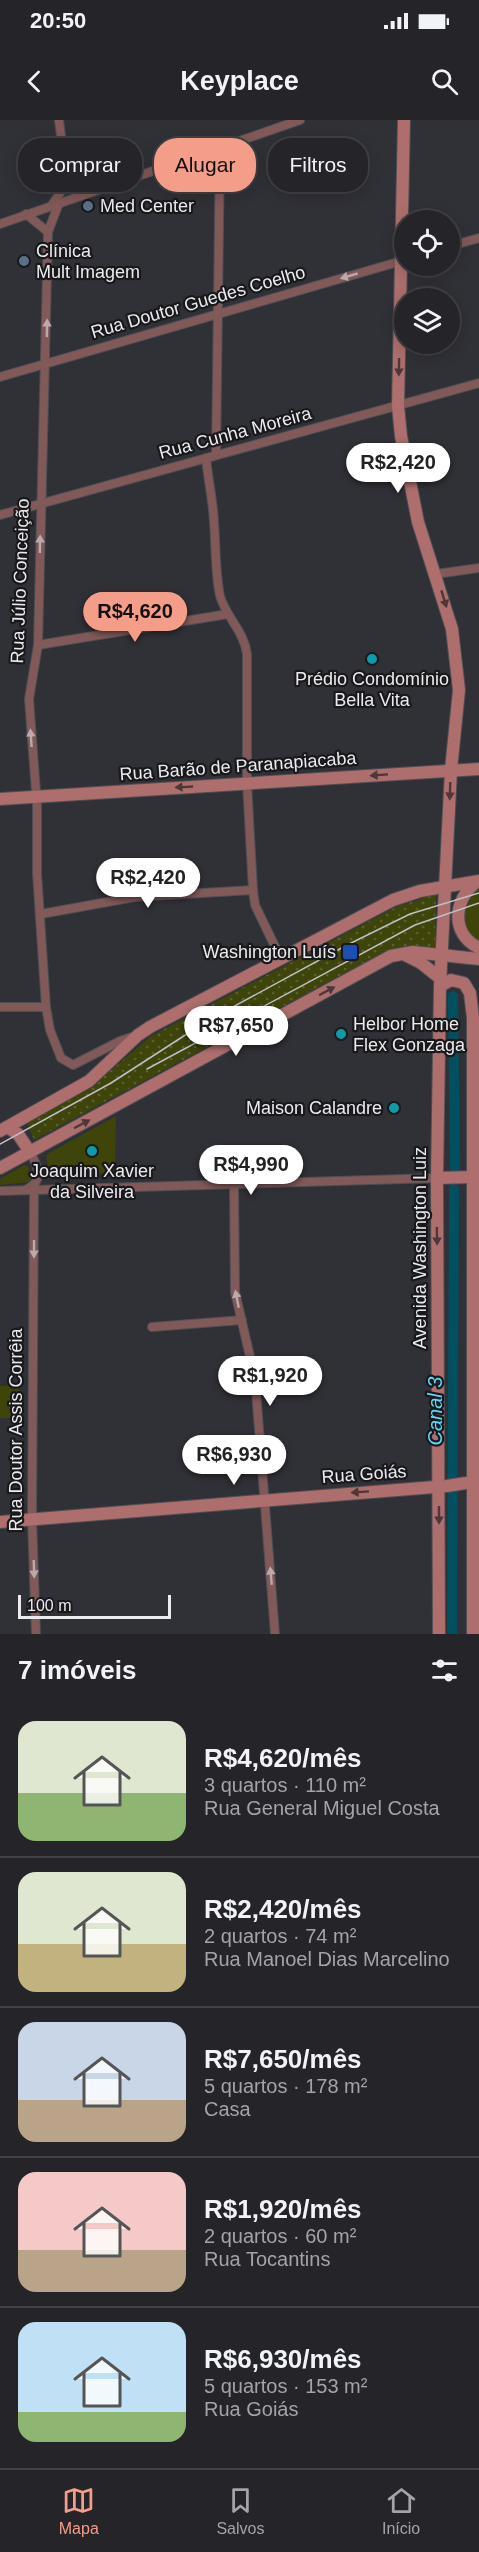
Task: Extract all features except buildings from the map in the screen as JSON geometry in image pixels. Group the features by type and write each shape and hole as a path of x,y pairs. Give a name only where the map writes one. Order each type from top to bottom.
{"main road":[{"name":"Avenida Washington Luiz","path":"403,210 404,120"},
{"name":"Avenida Washington Luiz","path":"402,276 398,405 401,435 418,522 452,629 459,674 451,770 440,982 443,1486 439,1634"},
{"name":"Rua Barão de Paranapiacaba","path":"0,799 479,769"},
{"path":"3,1129 89,1081 138,1035 281,959 399,898 420,891 477,882"},
{"path":"477,882 462,898 458,921 465,939 479,948"},
{"path":"442,942 447,951 455,957"},
{"path":"401,953 421,963 440,982 464,983 470,993 476,1015 471,1177 473,1634"},
{"path":"0,1168 401,953 479,959"},
{"path":"3,1129 18,1134 30,1152"},
{"path":"440,1178 471,1177"},
{"name":"Rua Goiás","path":"0,1522 472,1482"}],"street":[{"path":"59,120 61,138"},
{"path":"249,138 300,120"},
{"name":"Rua Júlio Conceição","path":"62,192 55,204 48,232 38,645 28,699 46,1007 53,1039 61,1058 68,1064 77,1064 120,1041 138,1035"},
{"path":"0,224 91,192"},
{"path":"216,456 220,192"},
{"path":"26,214 48,232"},
{"path":"460,243 479,238"},
{"name":"Rua Doutor Guedes Coelho","path":"0,376 394,263"},
{"name":"Rua Cunha Moreira","path":"0,515 479,383"},
{"path":"206,458 214,523 218,586 228,614 243,639 247,654 247,783 255,905 281,959"},
{"path":"436,574 479,568"},
{"path":"38,645 228,614"},
{"path":"41,914 135,897 253,890"},
{"path":"0,1007 46,1007"},
{"path":"29,1190 38,1179 35,1161 30,1152"},
{"path":"0,1191 440,1178"},
{"path":"234,1183 236,1292 255,1378 275,1634"},
{"name":"Rua Doutor Assis Corrêia","path":"29,1190 32,1520 36,1634"},
{"path":"152,1328 242,1320"}],"green space":[{"path":"479,888 479,944 463,924 465,903"},
{"path":"436,894 435,948 407,946 384,952 34,1140 27,1123 90,1088 151,1036 396,907"},
{"path":"116,1116 115,1173 56,1174 48,1167 46,1156 49,1153"},
{"path":"24,1165 28,1166 30,1182 0,1185 0,1179"},
{"path":"0,1386 19,1386 18,1418 0,1418"}],"waterway":[{"name":"Canal 3","path":"453,996 455,1168"},
{"name":"Canal 3","path":"452,1634 454,1189"}],"tram line":[{"path":"0,1144 111,1083 207,1021 347,945 410,914 479,893"},
{"path":"147,1069 415,925 479,903"}],"place":[{"name":"Med Center","path":"88,206"},
{"name":"Clínica Mult Imagem","path":"24,261"},
{"name":"Prédio Condomínio Bella Vita","path":"372,659"},
{"name":"Washington Luís","path":"350,952"},
{"name":"Helbor Home Flex Gonzaga","path":"341,1034"},
{"name":"Maison Calandre","path":"394,1108"},
{"name":"Joaquim Xavier da Silveira","path":"92,1151"}]}
